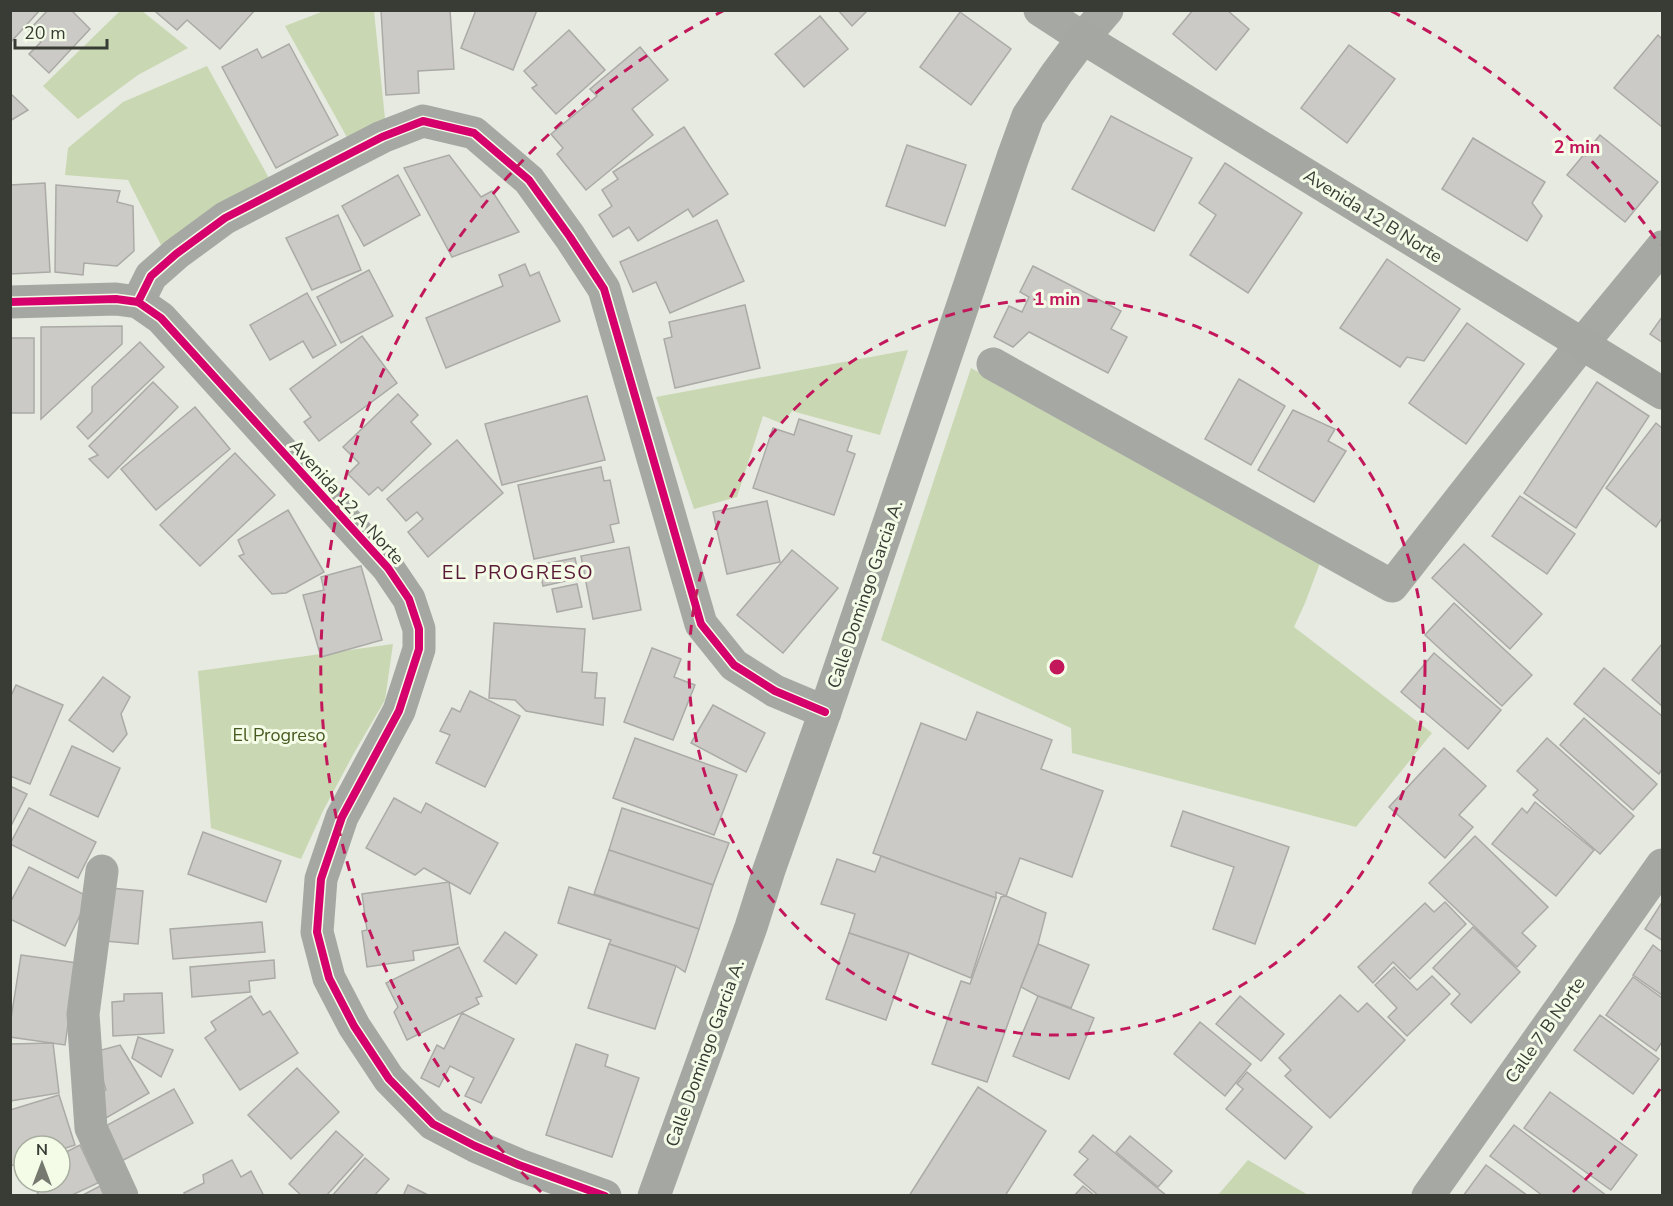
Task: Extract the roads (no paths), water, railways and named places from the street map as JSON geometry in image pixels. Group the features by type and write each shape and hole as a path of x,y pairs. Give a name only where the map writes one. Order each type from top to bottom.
{"main road":[{"name":"Avenida 12 B Norte","path":"1083,39 1662,393"},
{"name":"Calle Domingo Garcia A.","path":"654,1196 751,927 1028,116 1083,39"},
{"name":"Avenida 12 A Norte","path":"10,302 116,298 138,302 161,318 388,568 409,599 419,629 419,649 399,711 342,817 321,879 317,932 329,978 354,1026 389,1079 433,1124 519,1165 605,1196"}],"street":[{"path":"1040,10 1083,39"},
{"name":"Calle Domingo Garcia A.","path":"1083,39 1107,10"},
{"path":"138,302 151,276 176,254 225,218 382,137 423,121 474,133 529,180 604,289 701,624 734,665 775,692 825,712"},
{"path":"993,364 1392,586 1582,344 1662,247"},
{"name":"Calle 7 B Norte","path":"1428,1196 1662,865"},
{"path":"102,871 83,1014 91,1128 122,1196"}],"district":[{"name":"EL PROGRESO","path":"518,572"}],"park label":[{"name":"El Progreso","path":"279,735"}]}
